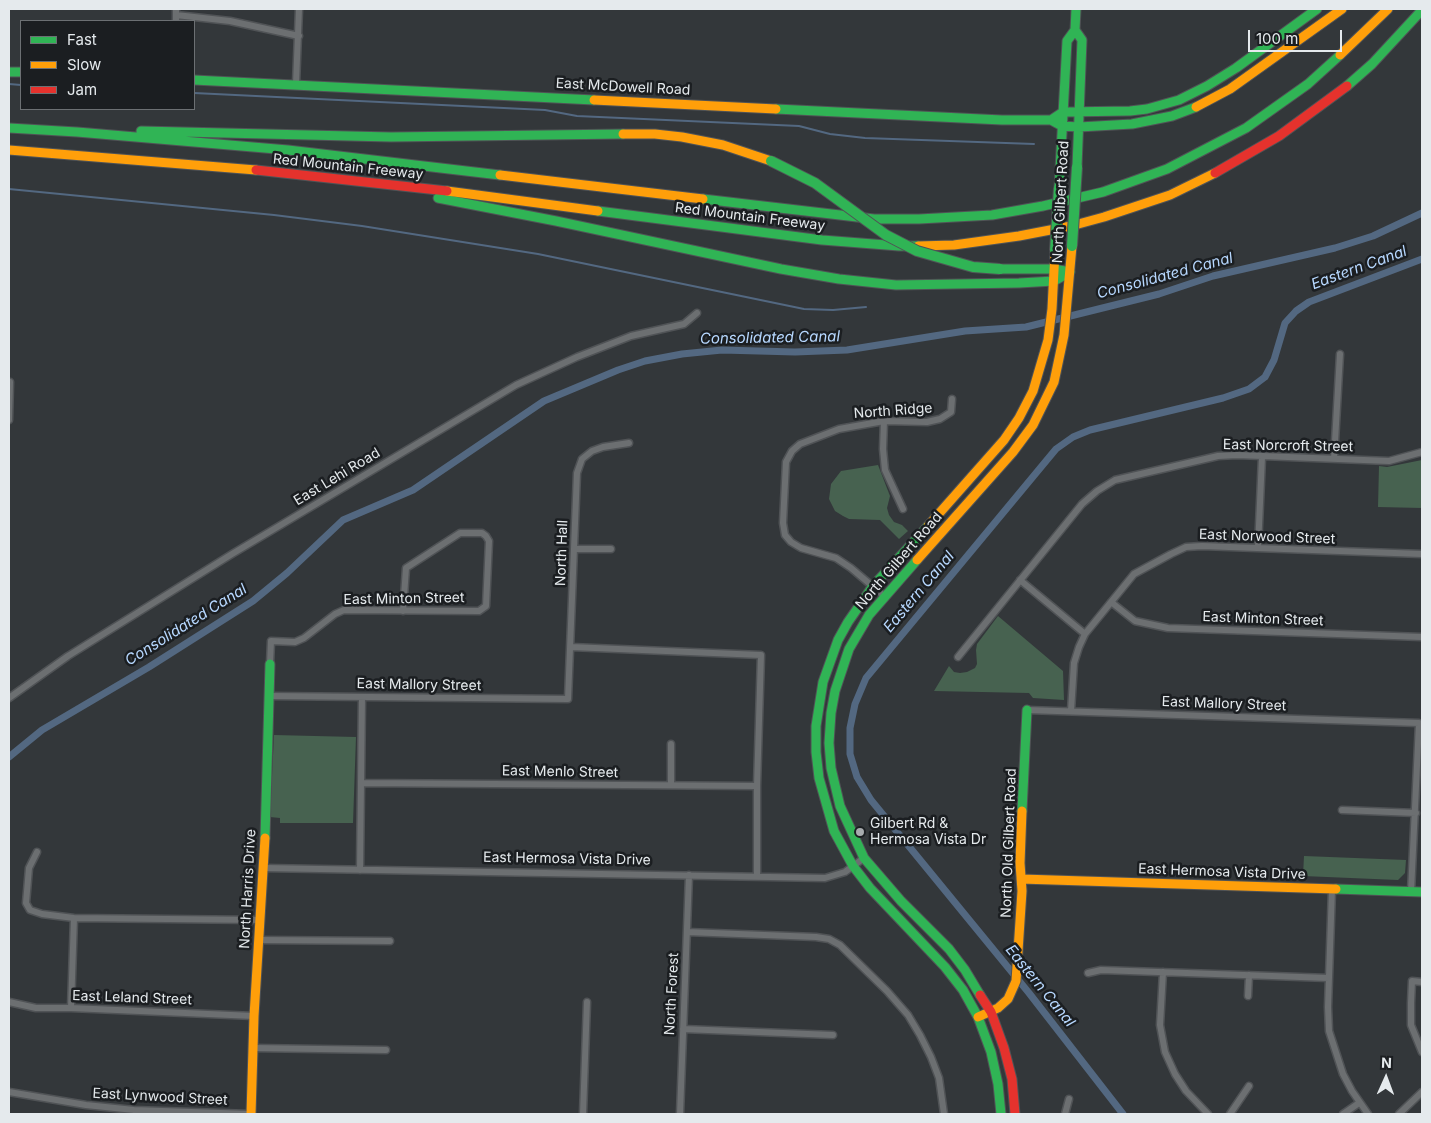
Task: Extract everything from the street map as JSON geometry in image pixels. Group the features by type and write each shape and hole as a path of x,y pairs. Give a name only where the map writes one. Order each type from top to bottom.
{"main road":[{"name":"North Gilbert Road","path":"1001,1114 998,1084 991,1052 978,1017 963,990 945,967 890,911 853,866 834,831 825,804 818,769 816,726 823,682 831,658 848,622 873,586 1004,440 1019,418 1033,391 1048,340 1052,309 1067,41 1075,30 1076,9"},
{"path":"1051,120 1063,112 1138,110 1179,100 1236,68 1317,9"},
{"name":"East McDowell Road","path":"195,80 1002,120 1051,120 1062,126 1079,127 1132,124 1152,121 1194,108 1230,89 1342,9"},
{"name":"Red Mountain Freeway","path":"9,128 298,151 874,219 927,219 992,215 1043,206 1103,192 1167,169 1246,128 1308,84 1388,9"},
{"name":"Red Mountain Freeway","path":"9,150 220,166 344,179 867,245 945,245 1019,236 1071,226 1140,206 1170,195 1219,171 1279,136 1324,104 1372,64 1422,10"},
{"name":"North Gilbert Road","path":"1015,1114 1012,1078 991,1012 965,970 948,949 901,902 864,858 840,806 835,788 829,743 830,723 835,691 849,649 869,615 1025,437 1054,382 1064,335 1068,303 1077,168 1082,40 1075,30"},
{"path":"77,132 176,130 391,137 655,134 688,138 723,145 771,161 815,183 886,235 917,251 964,265 1000,269 1054,269 1070,272"},
{"path":"344,179 373,189 447,199 838,280 896,285 1054,281 1070,272"},
{"name":"North Harris Drive","path":"250,1114 254,1016 264,868 270,664"},
{"name":"North Old Gilbert Road","path":"978,1017 998,1008 1008,999 1013,990 1018,968 1022,891 1020,863 1028,710"},
{"name":"East Hermosa Vista Drive","path":"1021,879 1417,892"}],"street":[{"path":"296,84 299,9"},
{"path":"176,15 230,21 299,36"},
{"name":"East Lehi Road","path":"9,698 68,656 232,554 516,385 570,360 631,336 684,324 697,313"},
{"path":"1334,459 1340,354"},
{"path":"9,420 10,382"},
{"name":"North Ridge","path":"884,596 836,558 800,548 791,542 786,535 783,524 786,462 792,451 800,444 838,429 884,421 927,422 940,420 950,412 952,399"},
{"path":"884,421 882,449 885,470 902,509"},
{"name":"North Hall","path":"568,699 577,473 582,459 592,451 603,446 629,443"},
{"name":"East Norcroft Street","path":"958,657 1082,504 1096,491 1115,480 1218,456 1389,460 1405,458 1422,452"},
{"path":"1258,548 1262,457"},
{"name":"East Minton Street","path":"270,664 271,641 295,642 304,638 335,614 344,610 479,611 486,606 489,541 486,536 482,533 460,533 406,568 403,610"},
{"name":"East Norwood Street","path":"1071,711 1074,663 1085,634 1134,574 1186,548 1202,546 1422,554"},
{"path":"574,548 610,549"},
{"path":"1020,580 1085,634"},
{"name":"East Minton Street","path":"1110,602 1135,621 1168,628 1422,637"},
{"path":"571,647 761,655 757,786 757,876"},
{"name":"East Mallory Street","path":"270,696 568,699"},
{"path":"360,870 362,698"},
{"name":"East Mallory Street","path":"1028,710 1419,722 1416,813"},
{"path":"671,744 671,785"},
{"name":"East Menlo Street","path":"362,783 757,786"},
{"path":"1342,810 1416,813 1417,892"},
{"path":"37,852 28,868 26,903 30,910 36,912 74,918 260,920"},
{"name":"East Hermosa Vista Drive","path":"264,868 825,878 837,876 864,858"},
{"name":"North Forest","path":"680,1114 690,875"},
{"path":"1332,890 1328,978 1330,1031 1344,1074 1359,1103 1368,1114"},
{"path":"71,1008 74,918"},
{"path":"688,932 816,937 829,939 840,945 908,1015 931,1057 938,1078 944,1114"},
{"path":"259,940 390,941"},
{"path":"1088,973 1101,970 1328,978"},
{"path":"1163,972 1160,1025 1165,1052 1175,1074 1186,1091 1208,1114"},
{"path":"1248,996 1249,975"},
{"path":"1422,982 1412,981 1412,1025 1422,1052"},
{"name":"East Leland Street","path":"9,1002 36,1008 254,1016"},
{"path":"583,1114 587,1002"},
{"path":"683,1029 833,1035"},
{"path":"253,1048 386,1050"},
{"path":"1230,1114 1250,1086"},
{"name":"East Lynwood Street","path":"9,1092 86,1105 134,1110 250,1114"},
{"path":"1399,1114 1422,1092"},
{"path":"1065,1114 1069,1099"},
{"path":"1343,1114 1359,1103"},
{"path":"85,1114 86,1105"}],"green space":[{"path":"1422,460 1422,508 1378,507 1379,466 1387,467"},
{"path":"878,465 890,496 887,508 889,515 894,522 902,525 908,531 899,539 880,520 849,519 843,516 835,511 829,499 831,484 841,471"},
{"path":"998,616 1063,671 1064,700 1033,698 1029,693 934,691 949,666 954,672 960,673 975,668 977,664 977,644"},
{"path":"274,735 356,737 353,823 280,823 280,818 270,817"},
{"path":"1304,856 1406,860 1405,873 1398,880 1303,876"}],"waterway":[{"path":"9,84 20,85"},
{"path":"195,93 545,110 577,116 799,126 830,134 865,138 1034,144"},
{"path":"9,189 274,215 362,226 538,254 804,309 833,310 866,307"},
{"name":"Consolidated Canal","path":"9,757 42,730 149,667 253,601 287,573 343,520 413,490 544,401 618,370 645,361 682,354 722,350 795,352 847,350 965,331 1026,327 1159,294 1213,276 1335,248 1373,236 1422,213"},
{"name":"Eastern Canal","path":"1123,1114 1029,993 871,800 857,777 850,754 850,728 855,704 866,678 1056,449 1073,437 1090,430 1223,398 1249,389 1265,377 1274,360 1285,323 1296,311 1309,302 1422,259"}],"traffic: fast":[{"path":"1076,9 1075,30 1082,40 1077,167"},
{"path":"1051,120 1063,112 1130,111 1147,109 1179,100 1236,68 1317,9"},
{"path":"1347,86 1372,64 1422,10"},
{"path":"1059,188 1067,41 1075,30"},
{"path":"703,199 874,219 919,219 992,215 1043,206 1103,192 1167,169 1246,128 1308,84 1340,55"},
{"path":"9,72 20,72"},
{"path":"195,80 594,100"},
{"path":"776,109 1002,120 1051,120 1062,126 1079,127 1132,124 1172,116 1196,107"},
{"path":"9,128 288,150 500,175"},
{"path":"141,131 391,137 623,134"},
{"path":"771,161 815,183 886,235 917,251 973,267 1000,269"},
{"path":"1072,246 1077,167"},
{"path":"1055,251 1059,188"},
{"path":"438,198 781,269 839,279 896,285 1019,283 1054,281 1070,272"},
{"path":"598,211 822,240 918,246"},
{"path":"1000,269 1054,269 1070,272"},
{"path":"928,526 873,586 838,640 823,682 816,726 819,778 834,831 853,866 870,888 945,967 963,990 978,1017 991,1052 998,1084 1001,1114"},
{"path":"917,560 869,615 849,649 835,691 831,713 829,743 831,768 840,806 864,858 901,901 949,949 965,970 980,995"},
{"path":"265,838 270,664"},
{"path":"1022,811 1027,710"},
{"path":"1336,889 1422,892"}],"traffic: slow":[{"path":"1196,107 1230,89 1342,9"},
{"path":"1340,55 1388,9"},
{"path":"594,100 776,109"},
{"path":"623,134 655,134 682,137 723,145 771,161"},
{"path":"9,150 256,170"},
{"path":"918,246 954,245 1019,236 1071,226 1170,195 1215,173"},
{"path":"500,175 703,199"},
{"path":"447,191 598,211"},
{"path":"917,560 1013,452 1033,425 1054,382 1064,335 1072,246"},
{"path":"928,526 1004,440 1019,418 1033,391 1048,340 1052,309 1055,251"},
{"path":"978,1017 998,1008 1008,999 1016,981 1022,891 1020,863 1022,811"},
{"path":"251,1114 254,1016 265,838"},
{"path":"1021,879 1336,889"}],"traffic: jam":[{"path":"1215,173 1279,136 1347,86"},
{"path":"256,170 447,191"},
{"path":"980,995 991,1012 1004,1048 1012,1079 1015,1114"}],"place":[{"name":"Gilbert Rd & Hermosa Vista Dr","path":"860,832"}]}
